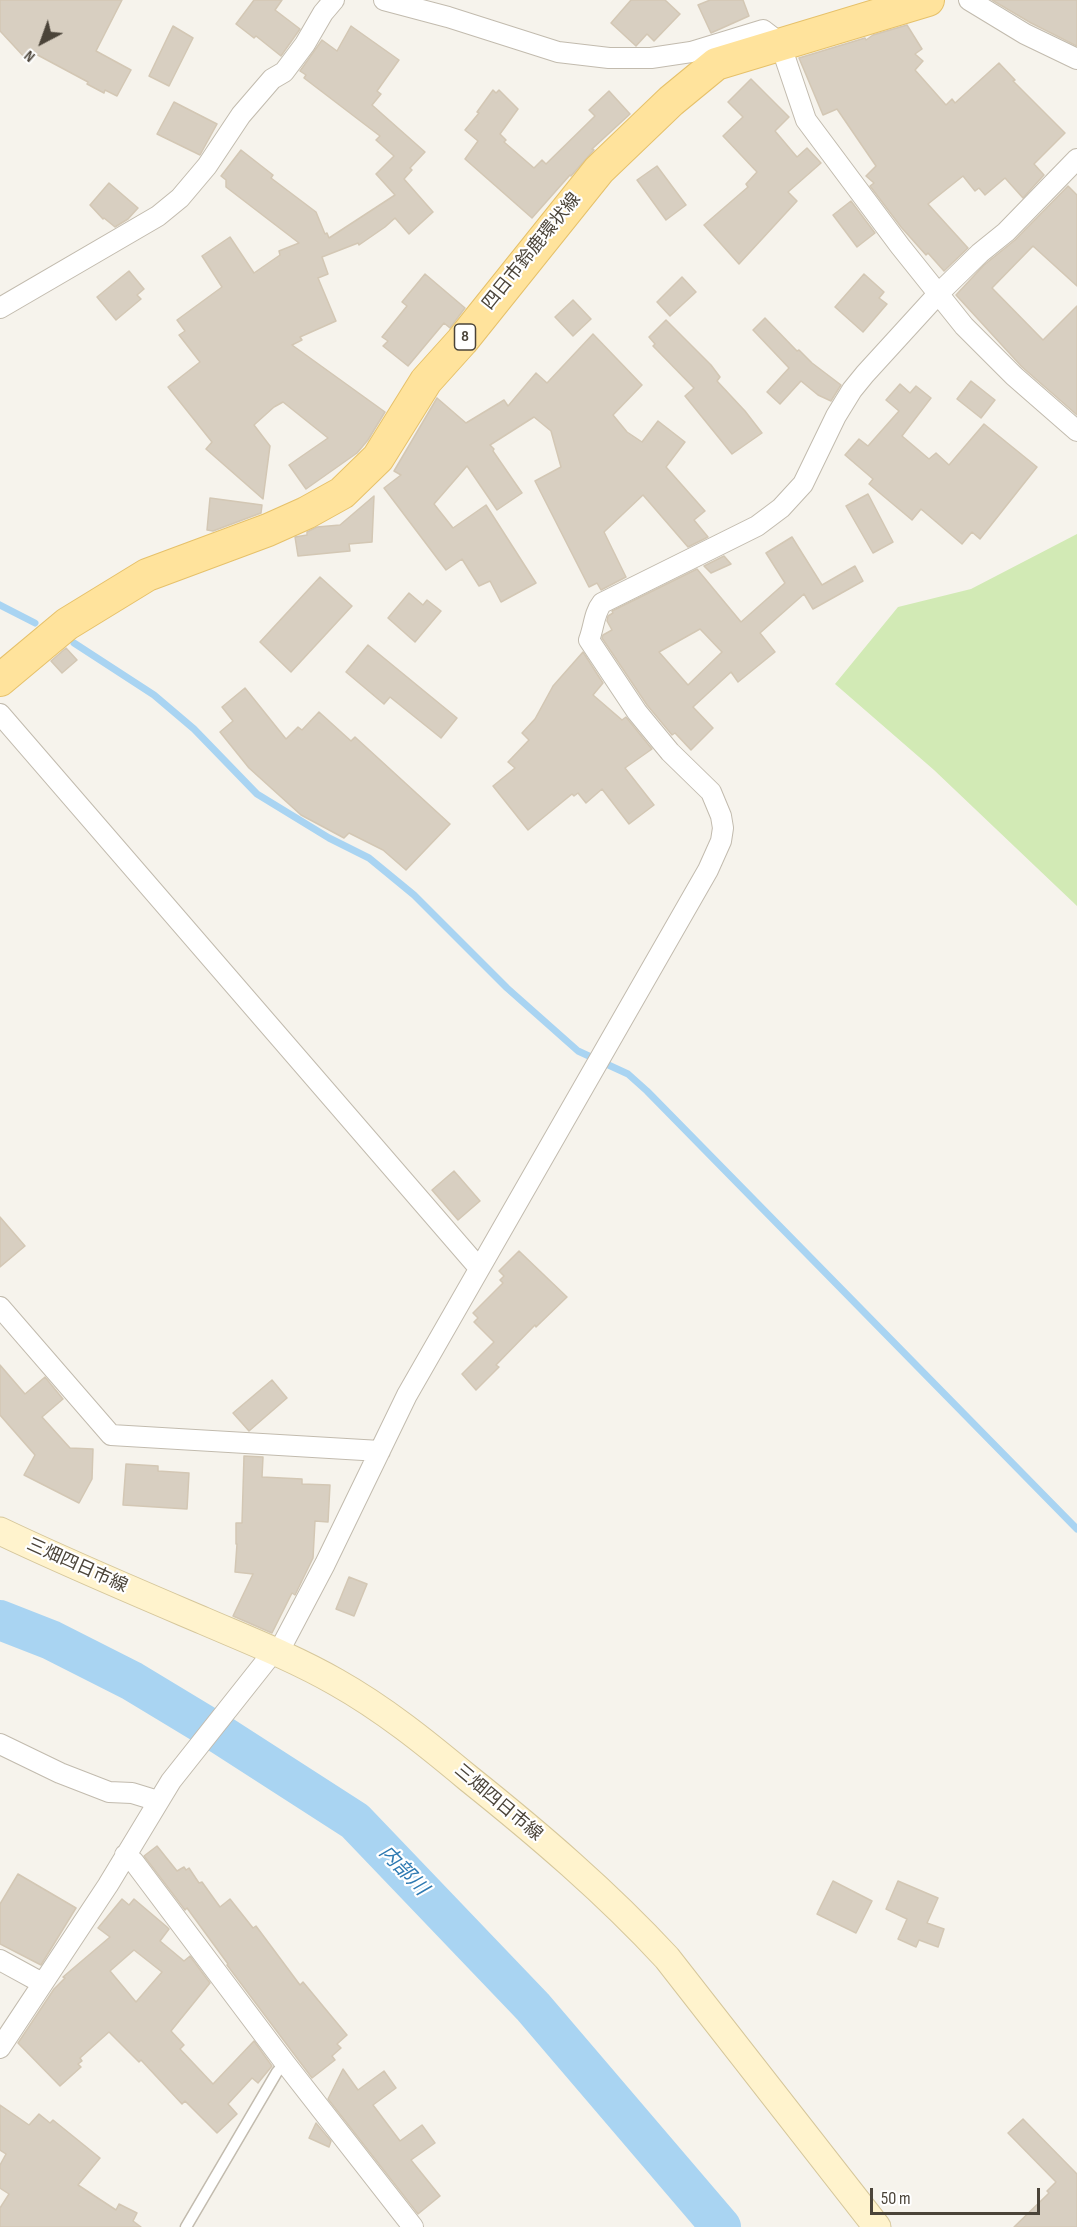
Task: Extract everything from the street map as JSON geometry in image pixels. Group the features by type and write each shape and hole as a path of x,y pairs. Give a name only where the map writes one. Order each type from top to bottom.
{"main road":[{"name":"四日市鈴鹿環状線","path":"0,680 67,624 147,575 267,530 306,513 342,493 378,458 426,381 462,341 598,170 671,101 716,64 928,0"},
{"name":"三畑四日市線","path":"0,1531 65,1562 276,1652 334,1680 404,1726 502,1805 630,1918 667,1958 877,2227"}],"street":[{"path":"0,308 158,216 180,198 207,166 241,115 272,79 284,72 305,45 323,13 334,0"},
{"path":"384,0 558,52 609,58 651,58 691,52 763,30 780,43 806,120 938,294 987,350 1077,431"},
{"path":"969,0 1025,34 1077,59"},
{"path":"0,2048 108,1885 171,1781 276,1652 325,1564 407,1395 708,870 721,841 723,828 721,816 711,792 670,752 637,712 589,640 594,628 596,610 602,603 757,526 781,508 803,483 836,416 852,390 938,294 980,253 1006,232 1077,159"},
{"path":"0,714 479,1268"},
{"path":"0,1307 111,1435 380,1451"},
{"path":"0,1744 60,1773 109,1792 132,1793 158,1801"},
{"path":"125,1855 134,1862 285,2063 413,2227"},
{"path":"0,1960 42,1983"}],"lane":[{"path":"186,2227 277,2072 285,2063"}],"green space":[{"path":"1077,534 1077,906 934,770 835,684 898,607 971,589"}],"building":[{"path":"0,0 122,0 96,51 131,70 117,96 105,90 104,93 32,52 27,60 0,31"},
{"path":"254,0 282,0 275,10 300,29 281,56 256,36 254,38 236,24"},
{"path":"631,0 665,0 680,14 654,41 647,34 636,46 611,23"},
{"path":"710,0 743,0 749,16 711,33 698,5"},
{"path":"992,0 1077,0 1077,46 1031,23"},
{"path":"907,25 922,49 915,54 923,61 915,70 946,105 952,99 955,103 999,63 1015,80 1013,81 1065,133 1034,164 1044,175 1023,198 1005,178 985,195 979,188 975,191 963,176 928,204 968,248 944,271 901,227 870,186 874,183 866,176 876,166 837,109 823,115 799,58 865,38 866,40 873,35"},
{"path":"173,26 193,38 169,86 149,76"},
{"path":"351,26 399,60 377,91 381,94 372,105 425,152 410,168 412,170 404,179 433,212 409,234 395,218 359,245 358,243 322,257 328,274 318,278 336,321 300,337 302,340 292,345 385,412 357,453 306,489 289,465 328,438 283,402 274,407 254,425 270,446 263,499 206,449 212,442 168,387 200,362 179,335 185,331 177,320 222,287 202,256 230,237 254,273 280,255 279,251 299,243 226,187 226,180 221,176 241,150 273,175 271,178 316,212 329,238 395,195 376,174 394,156 376,140 380,136 304,78 306,75 300,71 322,40 337,51"},
{"path":"751,79 789,117 775,131 797,157 807,148 821,163 788,192 797,201 739,264 704,225 748,187 746,184 757,172 723,136 743,117 728,102"},
{"path":"493,90 496,93 499,90 518,109 500,134 506,140 504,142 534,168 542,160 546,164 595,116 589,110 609,91 630,114 592,149 594,150 532,218 465,159 478,141 465,130"},
{"path":"174,102 217,124 200,155 157,134"},
{"path":"657,166 686,205 666,220 637,180"},
{"path":"109,183 138,208 128,219 115,227 103,219 90,205"},
{"path":"1068,186 1077,195 1077,286 1033,246 992,288 1043,340 1077,306 1077,415 1022,367 956,295 984,265 1015,240"},
{"path":"851,201 875,233 857,247 833,215"},
{"path":"129,271 144,289 137,295 141,299 116,320 97,297"},
{"path":"425,274 465,308 450,328 444,323 408,366 383,346 388,341 382,337 407,306 402,302"},
{"path":"864,274 884,292 879,298 887,304 863,332 835,307"},
{"path":"682,277 696,292 670,316 657,302"},
{"path":"573,300 591,319 573,336 555,317"},
{"path":"765,318 797,351 799,350 841,385 831,401 818,395 801,381 780,404 767,392 789,368 753,330"},
{"path":"666,320 711,365 720,377 717,381 762,433 732,454 685,396 694,388 653,346 655,344 649,337"},
{"path":"593,334 642,385 613,415 627,432 642,442 658,421 685,442 666,467 705,511 694,520 708,537 688,547 643,495 604,532 626,577 601,590 597,583 589,587 535,481 561,467 551,431 534,417 490,445 522,493 497,510 467,466 434,504 453,528 486,505 536,583 501,602 490,581 479,586 462,559 446,570 384,488 401,475 394,471 437,398 466,423 504,400 508,406 536,373 547,383"},
{"path":"971,381 995,400 981,418 957,399"},
{"path":"900,384 910,393 916,386 931,398 902,436 929,459 936,453 949,465 984,424 1037,467 980,539 972,532 962,544 921,509 912,520 869,484 873,479 845,455 859,439 868,446 899,411 886,400"},
{"path":"868,494 893,542 873,553 846,506"},
{"path":"374,496 372,542 349,544 350,551 298,556 295,537 307,535 307,532 317,527 340,525"},
{"path":"210,498 262,505 261,513 213,531 207,530"},
{"path":"792,537 822,585 855,566 863,581 813,609 804,594 760,633 775,652 738,682 731,672 693,707 713,728 691,750 675,733 672,735 647,705 602,638 612,630 607,621 608,616 613,613 612,611 697,569 741,622 785,583 766,553","holes":["700,629 722,652 688,685 659,652"]},
{"path":"724,556 731,564 711,573 704,566"},
{"path":"320,577 352,606 291,672 260,642"},
{"path":"409,593 423,605 427,600 441,611 415,642 388,618"},
{"path":"368,645 457,718 441,738 390,697 384,704 346,672"},
{"path":"66,648 77,660 62,673 51,661"},
{"path":"583,652 603,683 593,695 622,720 626,717 652,749 625,768 654,805 629,824 602,789 586,803 578,793 574,796 572,794 528,830 493,786 515,768 508,762 529,740 522,733 535,719 553,686"},
{"path":"245,688 286,739 298,727 302,730 319,712 351,741 355,737 450,824 406,870 383,850 349,833 344,838 301,815 249,768 220,732 233,721 222,707"},
{"path":"454,1171 480,1201 458,1220 432,1190"},
{"path":"0,1217 25,1246 0,1267"},
{"path":"519,1251 567,1297 536,1327 535,1325 496,1365 499,1367 476,1390 462,1374 494,1342 474,1322 478,1318 473,1313 503,1283 500,1280 504,1276 499,1271"},
{"path":"0,1365 25,1394 45,1377 63,1399 42,1417 70,1448 93,1449 92,1479 79,1503 24,1475 35,1455 0,1415"},
{"path":"272,1380 287,1398 249,1431 233,1413"},
{"path":"244,1456 263,1457 262,1477 302,1479 302,1484 330,1485 328,1522 315,1521 313,1558 295,1595 292,1593 272,1633 233,1616 253,1574 235,1572 236,1523 242,1523"},
{"path":"126,1464 158,1466 158,1471 189,1473 187,1509 123,1505"},
{"path":"349,1577 367,1584 354,1616 336,1609"},
{"path":"157,1846 177,1871 184,1867 186,1870 189,1868 220,1907 230,1899 253,1928 256,1926 300,1985 303,1982 347,2035 337,2044 341,2048 332,2056 335,2060 312,2078 187,1908 185,1910 144,1856"},
{"path":"18,1874 76,1908 41,1965 0,1944 0,1904"},
{"path":"833,1881 872,1901 856,1933 817,1914"},
{"path":"898,1881 938,1898 927,1923 944,1929 938,1947 919,1940 916,1947 898,1939 907,1919 886,1909"},
{"path":"122,1899 129,1905 134,1899 169,1929 160,1941 184,1961 190,1956 210,1983 171,2031 184,2045 180,2049 213,2084 254,2041 272,2066 258,2083 252,2078 228,2104 237,2114 217,2133 185,2101 182,2104 141,2060 139,2062 109,2032 80,2058 82,2061 78,2064 81,2067 60,2086 18,2043 54,1989 65,1978 63,1977 110,1937 98,1928","holes":["134,1950 162,1972 136,2002 110,1971"]},
{"path":"343,2069 358,2090 384,2071 396,2088 373,2105 400,2141 422,2125 435,2143 411,2160 440,2196 418,2214 328,2099"},
{"path":"0,2105 29,2125 39,2114 50,2123 53,2120 100,2158 78,2185 116,2210 119,2204 137,2213 133,2221 141,2227 0,2227 0,2208 9,2194 0,2188 0,2165 6,2154 0,2150"},
{"path":"1023,2119 1077,2174 1077,2227 1014,2227 1049,2193 1047,2191 1056,2182 1008,2133"},
{"path":"316,2123 331,2141 329,2147 309,2138"}],"waterway":[{"path":"0,605 35,623"},
{"path":"74,643 154,695 194,729 257,794 329,838 369,858 414,895 507,988 578,1051 628,1074 1077,1529"},
{"name":"内部川","path":"0,1620 51,1640 132,1681 223,1736 355,1821 533,2007 721,2227"}]}
